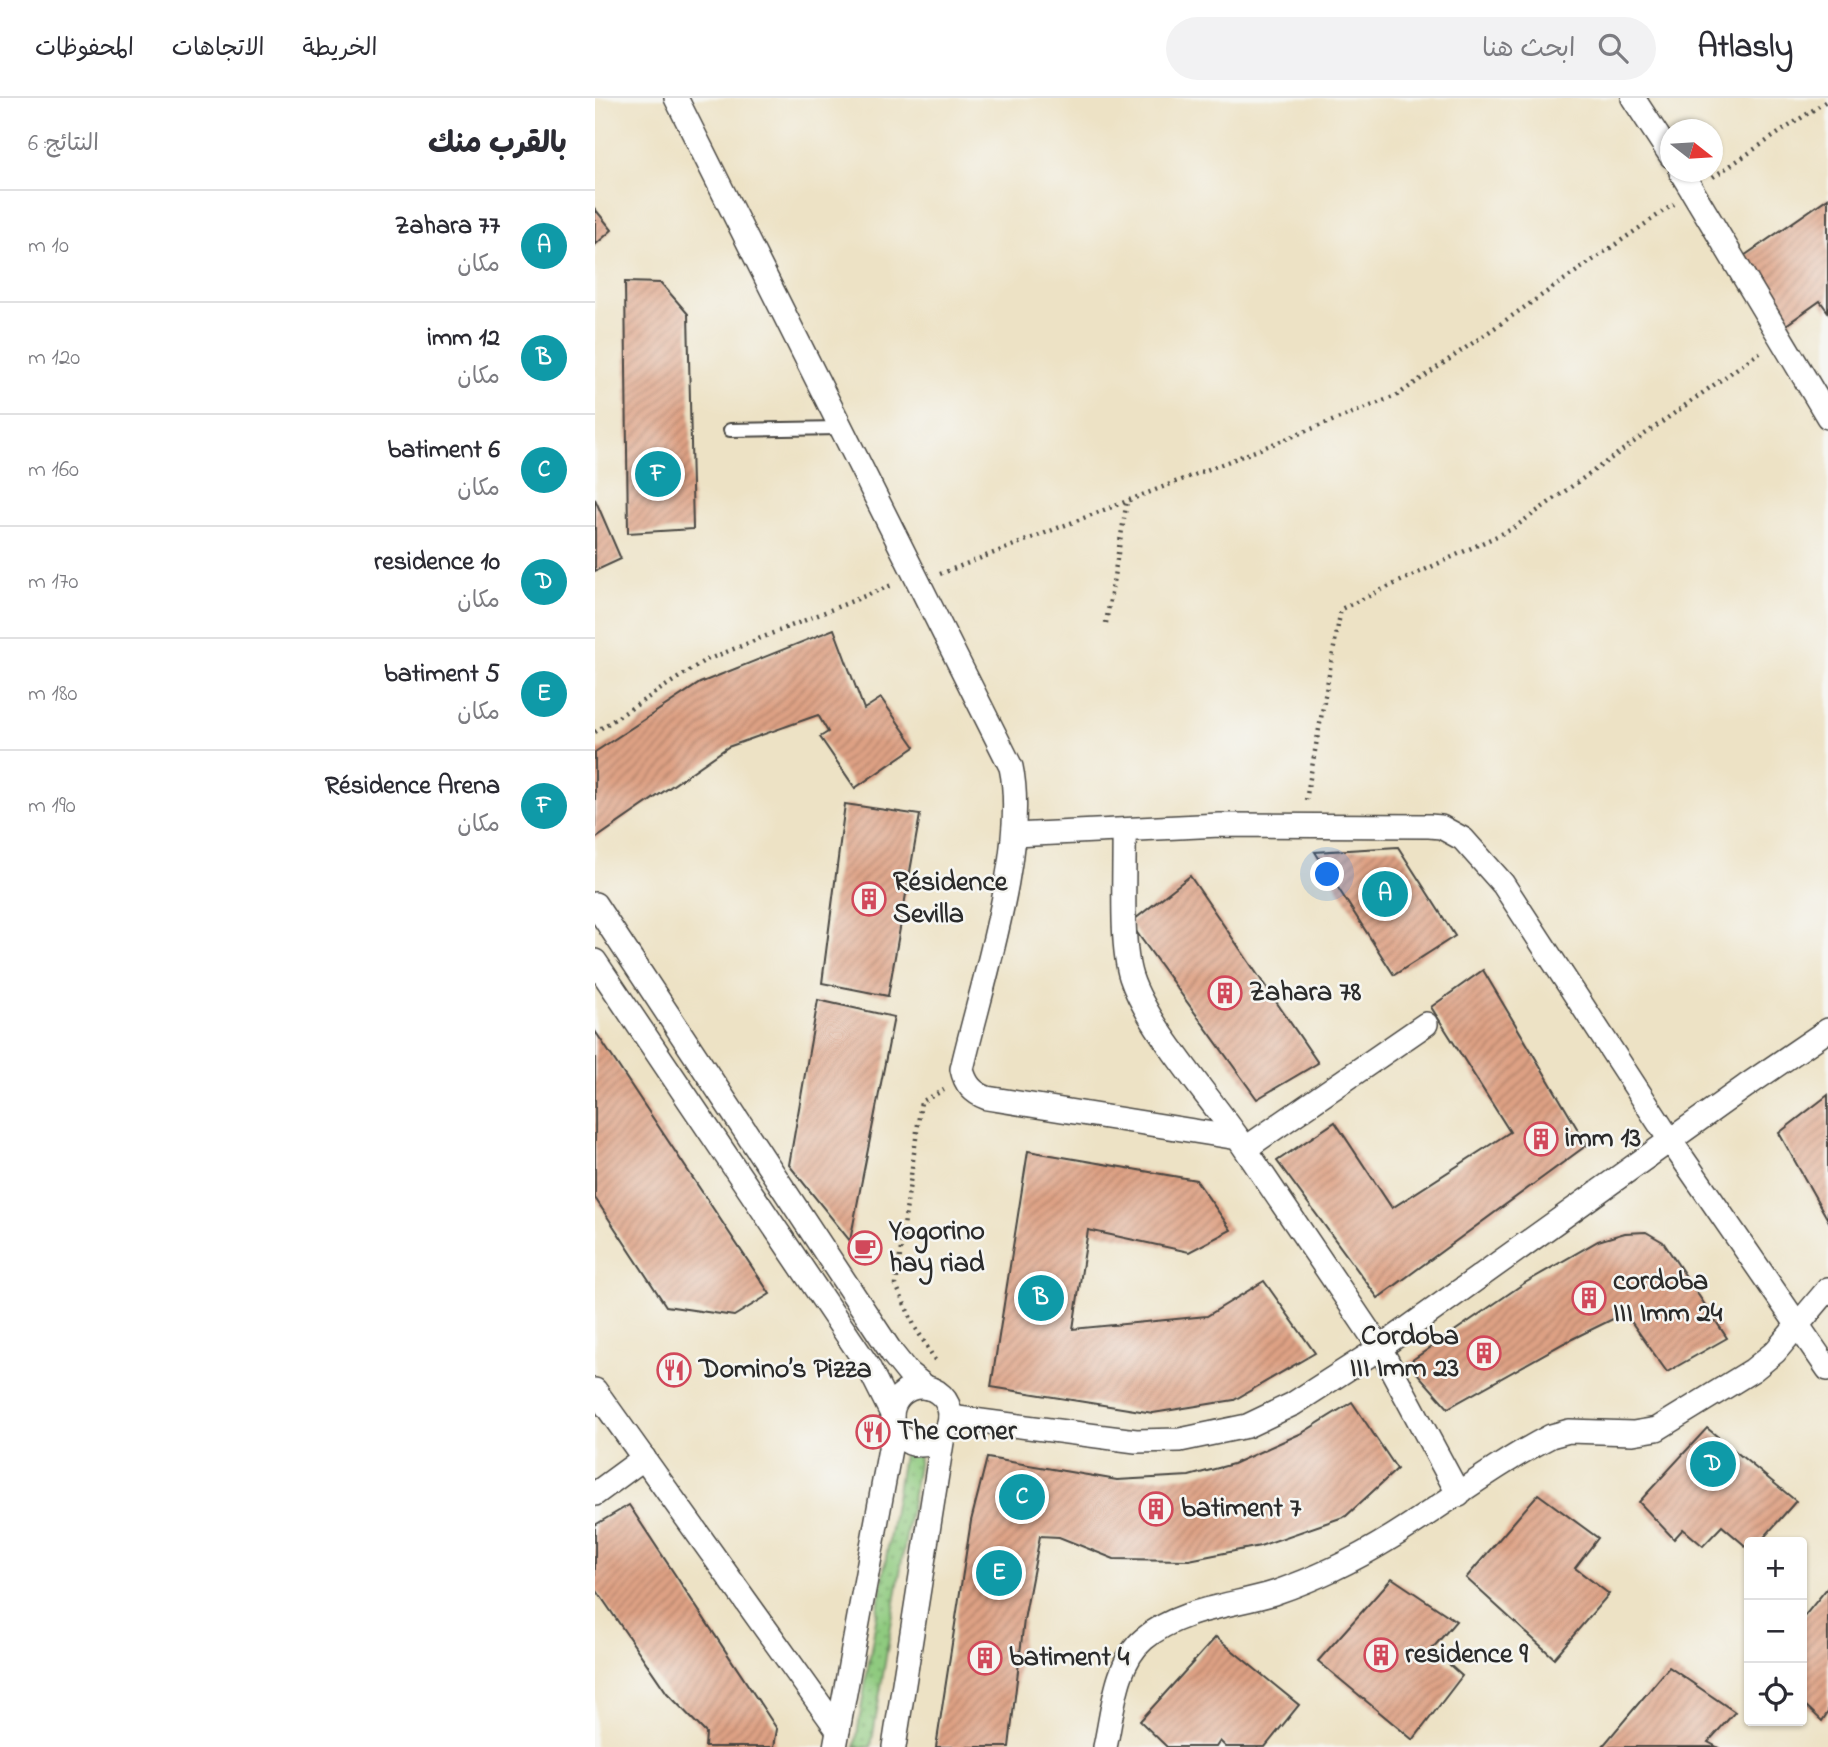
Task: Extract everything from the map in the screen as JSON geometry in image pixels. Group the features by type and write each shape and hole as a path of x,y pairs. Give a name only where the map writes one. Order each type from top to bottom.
{"street":[{"path":"676,98 1010,767 1016,794 1014,835 962,1069 964,1081 977,1094 987,1098 1243,1143 1426,1024"},
{"path":"1633,98 1660,139"},
{"path":"1688,182 1828,417"},
{"path":"1014,835 1125,832 1220,825 1429,826 1441,827 1463,839 1503,884 1670,1140 1800,1324 1828,1369"},
{"path":"1125,832 1126,943 1130,976 1154,1021 1243,1143 1380,1348 1459,1495"},
{"path":"595,904 892,1353 941,1410 894,1747"},
{"path":"595,961 868,1366 893,1420 911,1444 922,1446 941,1410"},
{"path":"837,1738 893,1420 900,1396 918,1388 941,1410 1136,1441 1193,1438 1247,1426 1293,1404 1380,1348 1828,1030"},
{"path":"1105,1747 1124,1667 1135,1647 1157,1629 1208,1609 1273,1593 1333,1570 1390,1539 1551,1436 1569,1431 1633,1433 1657,1429 1753,1370 1775,1352 1828,1289"},
{"path":"595,1390 837,1738"},
{"path":"595,1494 644,1458"}],"lane":[{"path":"730,430 839,428"}],"path":[{"path":"1723,160 1828,100"},
{"path":"595,732 704,661 1395,396 1686,182"},
{"path":"1302,825 1341,609 1512,529 1781,337"},
{"path":"1106,623 1127,501"},
{"path":"941,1410 950,1378 914,1325 895,1286 922,1102 964,1081"}],"green space":[{"path":"909,1450 916,1451 919,1458 871,1747 855,1747 903,1455"}],"building":[{"path":"1828,198 1828,312 1820,301 1786,325 1741,258"},
{"path":"595,209 612,230 595,245"},
{"path":"625,282 661,283 688,314 693,529 628,533"},
{"path":"595,499 621,559 595,571"},
{"path":"834,629 864,709 881,698 915,747 855,788 820,737 828,732 818,715 728,747 595,839 595,752 700,683"},
{"name":"Résidence Sevilla","path":"845,804 920,815 888,996 822,983"},
{"path":"1398,847 1455,936 1394,975 1315,852"},
{"name":"Zahara 78","path":"1190,876 1318,1063 1257,1099 1130,923"},
{"name":"imm 13","path":"1483,970 1587,1145 1378,1298 1277,1161 1335,1122 1392,1208 1510,1132 1431,1007"},
{"path":"818,1000 894,1017 850,1241 789,1165"},
{"path":"595,1031 770,1294 734,1316 666,1306 595,1198"},
{"path":"1828,1095 1828,1220 1779,1133"},
{"path":"1028,1151 1196,1180 1231,1230 1189,1252 1088,1230 1073,1329 1207,1316 1264,1281 1315,1353 1234,1400 1153,1413 991,1387"},
{"path":"1646,1232 1663,1242 1727,1338 1667,1372 1625,1313 1564,1343 1448,1408 1408,1363 1523,1284 1598,1241 1625,1233"},
{"path":"1352,1402 1397,1469 1346,1516 1260,1546 1189,1560 1114,1559 1059,1537 1040,1536 1024,1620 1009,1747 936,1747 971,1521 987,1458 1117,1480 1189,1476 1233,1464 1302,1433"},
{"path":"1707,1428 1796,1501 1764,1537 1744,1537 1744,1545 1722,1526 1703,1546 1683,1529 1674,1539 1639,1502"},
{"name":"residence 9","path":"1538,1494 1598,1538 1575,1568 1609,1594 1554,1658 1466,1578"},
{"path":"629,1505 777,1729 774,1747 705,1747 706,1733 667,1693 595,1588 595,1525"},
{"name":"residence 9","path":"1392,1578 1456,1621 1432,1649 1462,1676 1413,1740 1318,1661"},
{"path":"1828,1587 1828,1712 1822,1721 1807,1707 1807,1613"},
{"path":"1216,1637 1299,1705 1265,1747 1226,1747 1220,1741 1216,1747 1167,1747 1140,1721"},
{"path":"1669,1667 1735,1712 1708,1742 1717,1747 1602,1747"}],"place":[{"name":"Résidence Arena","path":"658,474"},
{"name":"Zahara 77","path":"1385,894"},
{"name":"Résidence Sevilla","path":"869,899"},
{"name":"Zahara 78","path":"1225,993"},
{"name":"imm 13","path":"1541,1139"},
{"name":"Yogorino hay riad","path":"865,1248"},
{"name":"imm 12","path":"1041,1298"},
{"name":"cordoba III Imm 24","path":"1589,1298"},
{"name":"Cordoba III Imm 23","path":"1484,1353"},
{"name":"Domino’s Pizza","path":"674,1370"},
{"name":"The corner","path":"873,1432"},
{"name":"residence 10","path":"1713,1464"},
{"name":"batiment 6","path":"1022,1497"},
{"name":"batiment 7","path":"1156,1509"},
{"name":"batiment 5","path":"999,1573"},
{"name":"residence 9","path":"1381,1655"},
{"name":"batiment 4","path":"985,1658"}]}
